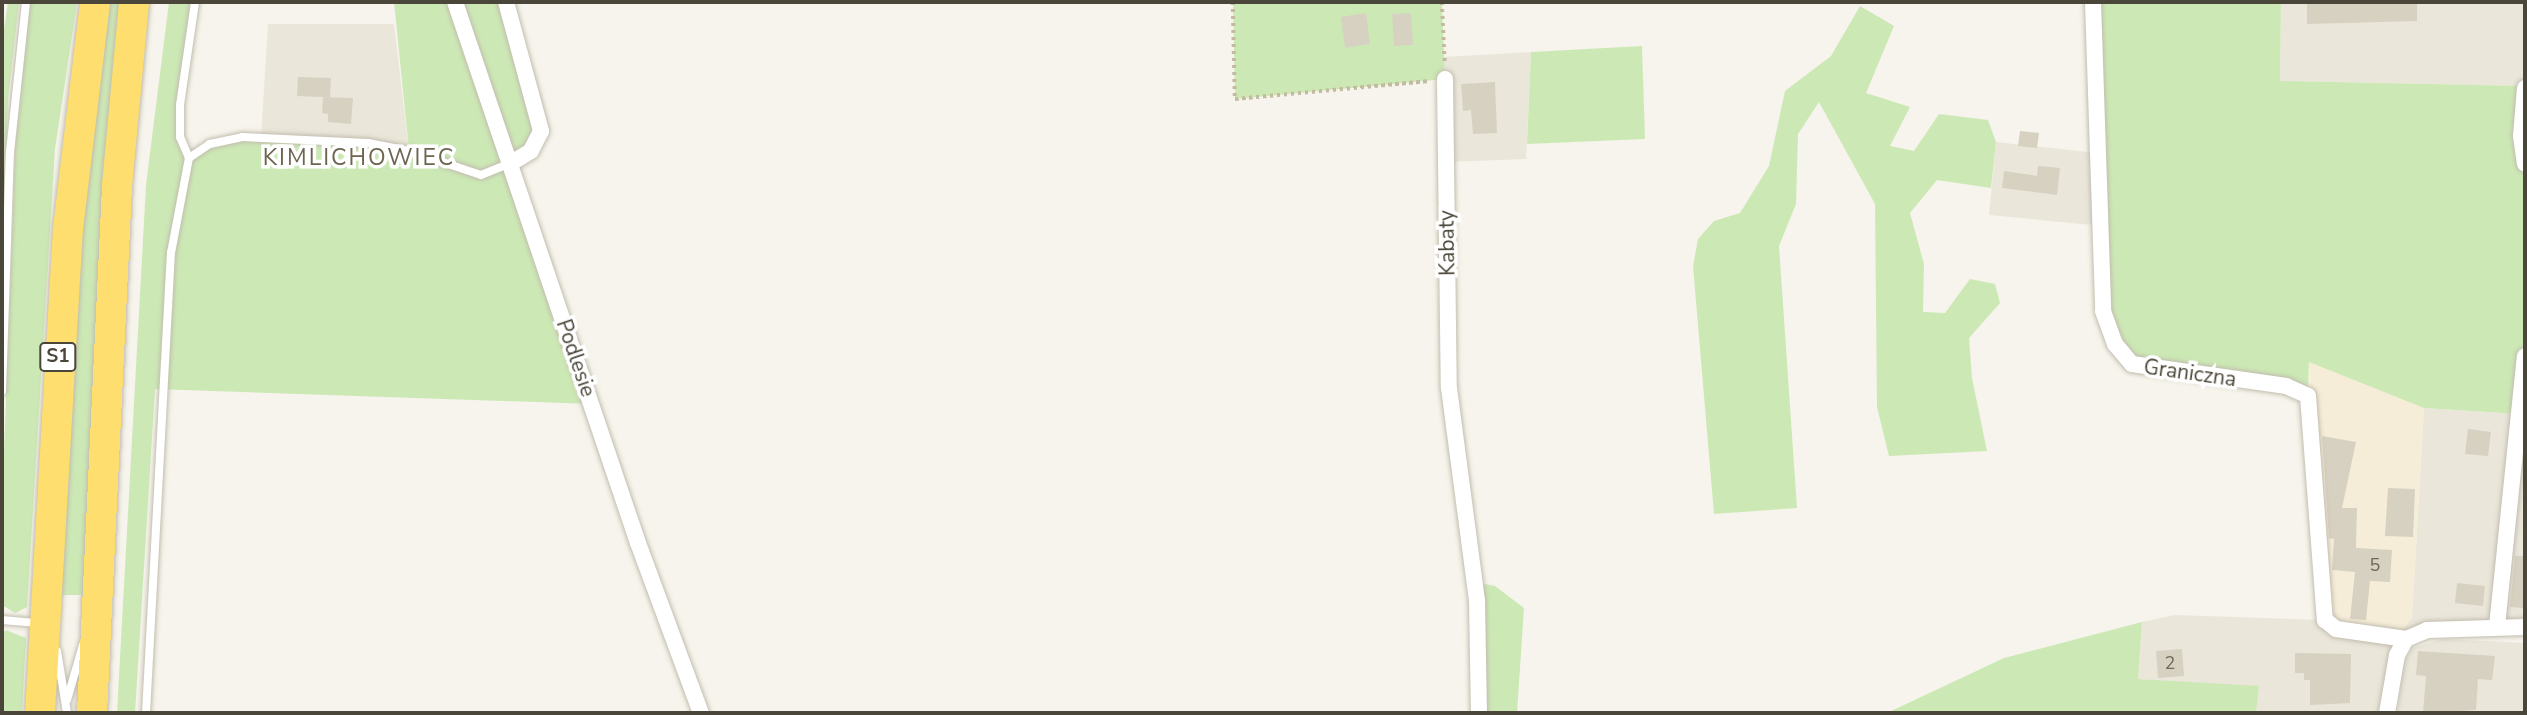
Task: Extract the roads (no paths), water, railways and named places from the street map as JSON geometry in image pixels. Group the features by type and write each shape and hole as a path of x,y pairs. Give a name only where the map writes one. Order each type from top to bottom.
{"highway":[{"name":"S1","path":"66,712 48,623 46,590 68,229 95,2"},
{"name":"S1","path":"66,712 97,596 117,186 134,2"}],"street":[{"name":"Podlesie","path":"455,2 638,544 701,713"},
{"path":"506,2 541,131 531,151 510,163"},
{"name":"Graniczna","path":"2093,2 2103,311 2115,344 2132,365 2286,386 2308,396 2325,620 2336,629 2406,639 2427,630 2525,626"},
{"name":"Kabaty","path":"1446,79 1449,388 1477,601 1479,713"},
{"path":"2525,89 2521,136 2525,164"},
{"path":"2497,626 2525,356"},
{"path":"2388,713 2397,655 2406,639"}],"lane":[{"path":"2,391 10,152 26,2"},
{"path":"146,713 172,253 189,158 180,137 180,105 195,2"},
{"path":"189,158 210,144 242,137 368,143 409,151 481,175 510,163"},
{"path":"2,621 48,623"}],"district":[{"name":"KIMLICHOWIEC","path":"359,158"}]}
